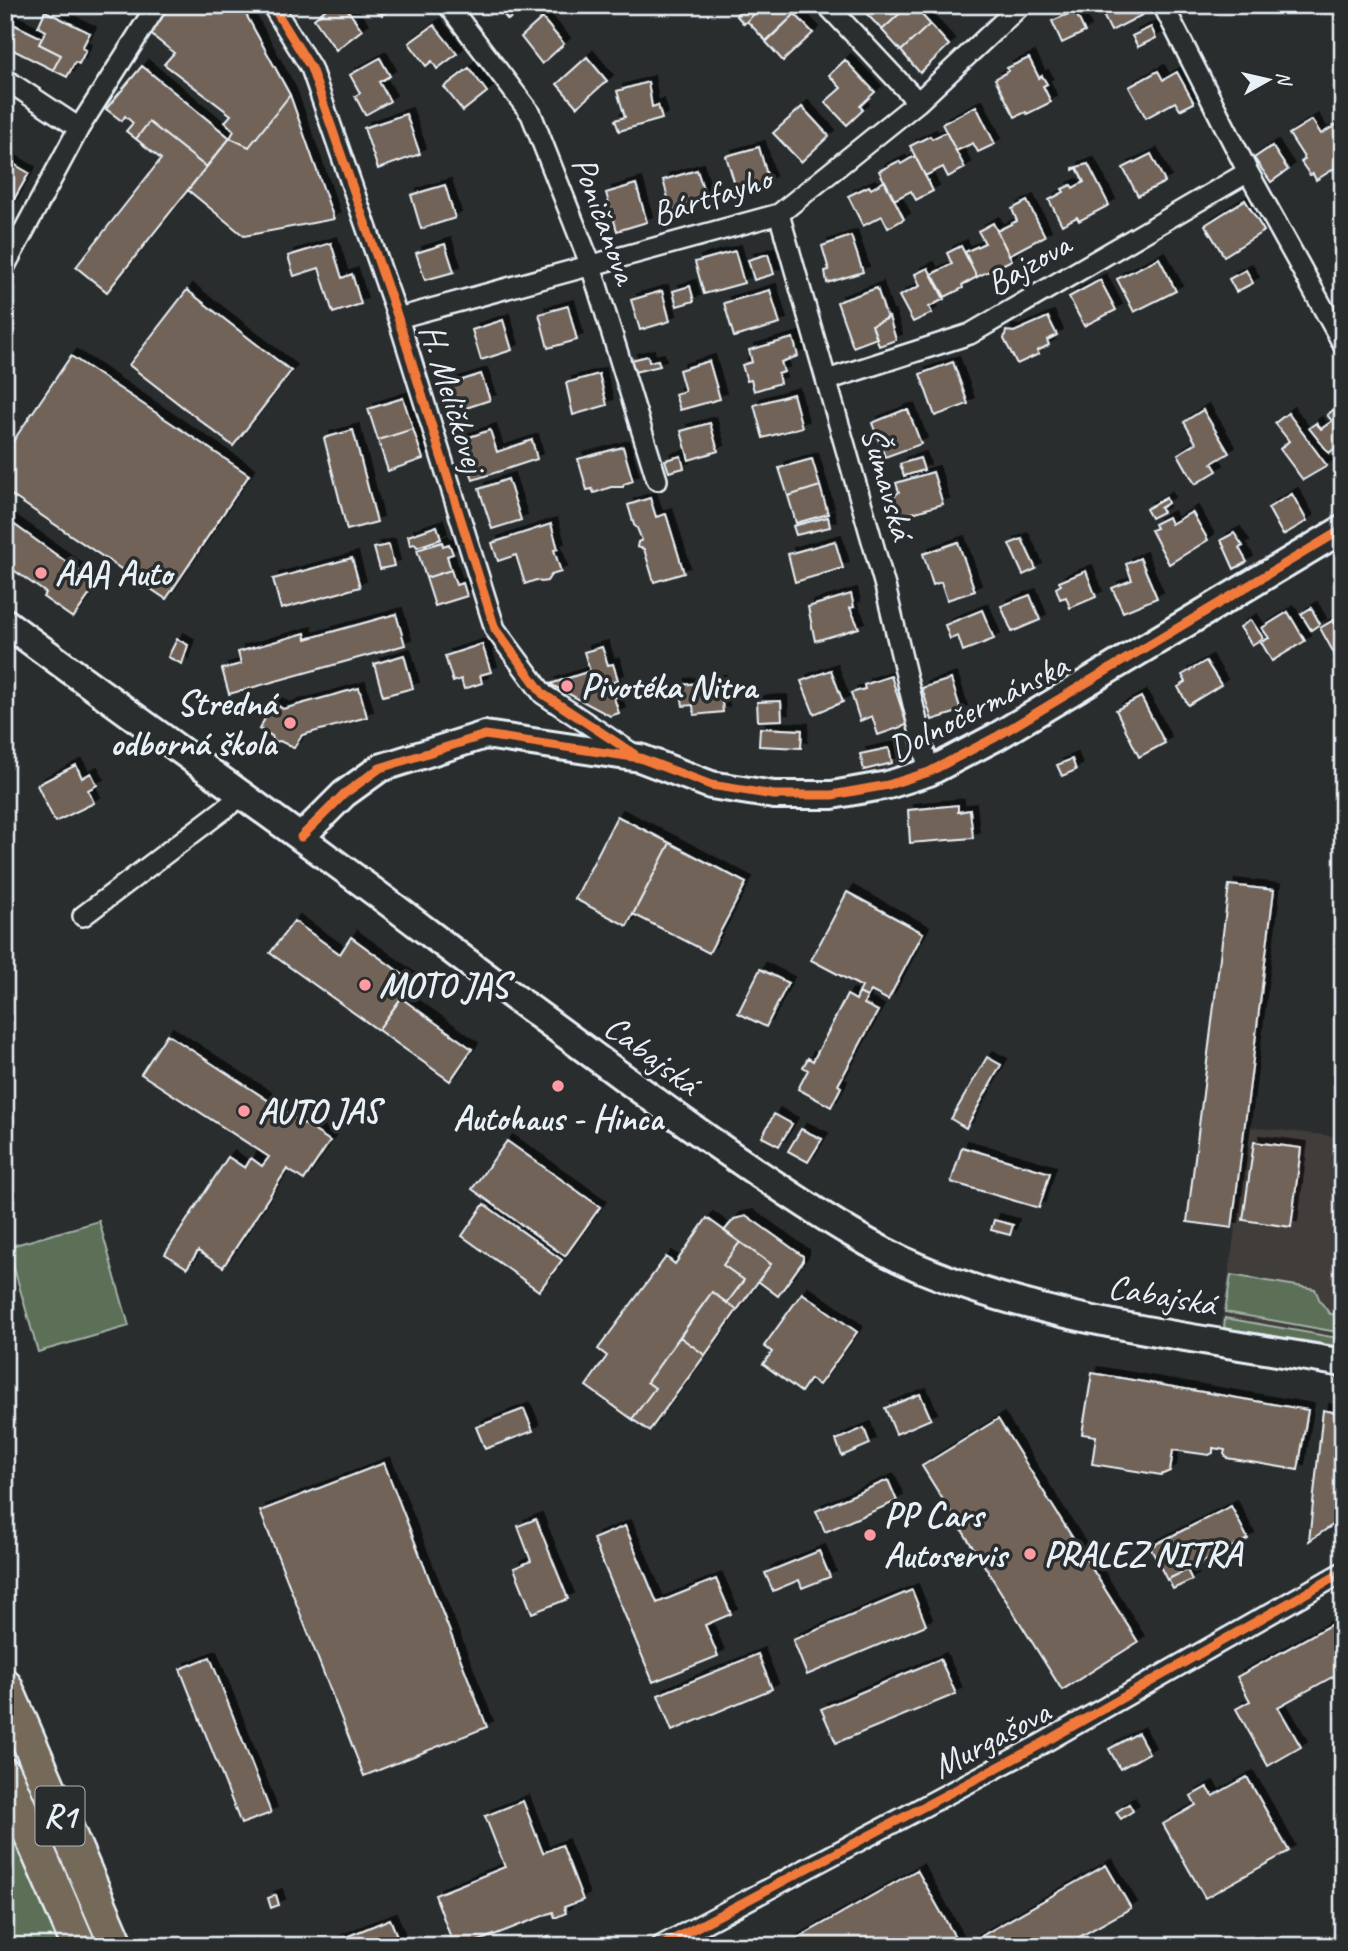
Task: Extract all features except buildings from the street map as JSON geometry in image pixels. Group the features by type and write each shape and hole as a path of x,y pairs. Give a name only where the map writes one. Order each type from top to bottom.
{"highway":[{"name":"R1","path":"5,1686 117,1946"},
{"name":"R1","path":"5,1775 79,1946"}],"main road":[{"name":"Dolnočermánska","path":"301,837 344,794 380,768 485,735 640,758 711,785 774,795 832,795 888,785 929,772 996,737 1343,529"},
{"name":"Cabajská","path":"5,622 118,707 301,837 501,989 722,1151 832,1222 878,1248 940,1276 1029,1304 1121,1324 1343,1363"}],"street":[{"path":"5,266 79,128 157,5"},
{"name":"H. Meličkovej","path":"272,5 311,68 398,318 495,629 543,694 640,758"},
{"name":"Poničanova","path":"448,5 531,114 591,266 657,480"},
{"path":"827,5 918,102"},
{"name":"Bártfayho","path":"398,318 779,214 918,102 1021,5"},
{"path":"1163,5 1248,172 1343,344"},
{"path":"5,79 79,128"},
{"name":"Bajzova","path":"827,380 971,334 1248,172"},
{"name":"Šumavská","path":"779,214 885,586 929,772"},
{"path":"83,916 243,796"},
{"name":"Murgašova","path":"661,1946 1036,1747 1343,1572"}],"shaded area":[{"path":"1250,1127 1343,1137 1343,1354 1220,1333"}],"green space":[{"path":"99,1221 129,1326 38,1352 8,1247"},
{"path":"1231,1275 1315,1289 1330,1314 1343,1315 1343,1333 1225,1312"},
{"path":"1225,1318 1343,1339 1343,1347 1224,1328"},
{"path":"5,1807 65,1946 5,1946"}],"cycle path":[{"path":"272,5 311,68 398,318 495,629 543,694 634,754"},
{"path":"301,837 344,794 380,768 485,735 640,758 711,785 774,795 832,795 888,785 929,772 996,737 1343,529"},
{"path":"661,1946 1036,1747 1343,1572"}],"place":[{"name":"AAA Auto","path":"41,573"},
{"name":"Pivotéka Nitra","path":"567,686"},
{"name":"Stredná odborná škola","path":"290,723"},
{"name":"MOTO JAS","path":"365,985"},
{"name":"Autohaus - Hinca","path":"558,1086"},
{"name":"AUTO JAS","path":"244,1111"},
{"name":"PP Cars Autoservis","path":"870,1535"},
{"name":"PRALEZ NITRA","path":"1030,1554"}]}
